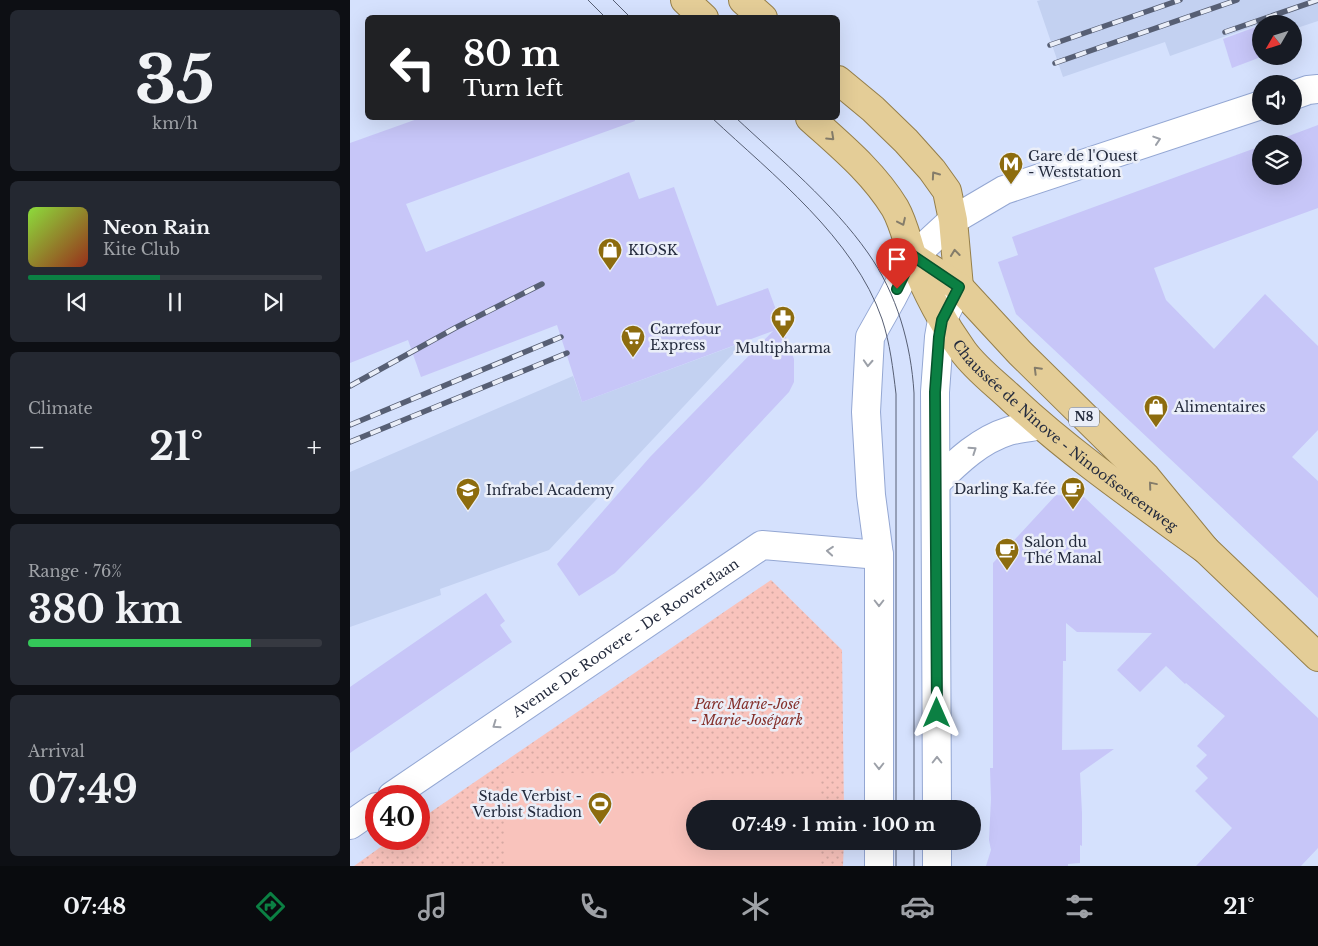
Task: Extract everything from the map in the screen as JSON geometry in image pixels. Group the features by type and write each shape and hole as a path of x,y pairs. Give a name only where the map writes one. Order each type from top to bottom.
{"main road":[{"path":"686,0 701,15"},
{"path":"743,0 760,15"},
{"path":"840,82 873,109 932,170 947,192 953,220 959,287"},
{"name":"Chaussée de Ninove - Ninoofsesteenweg","path":"812,120 872,176 896,209 906,231 913,256 929,296 942,320 965,353 1040,425 1072,452 1205,550 1318,656"},
{"name":"Chaussée de Ninove - Ninoofsesteenweg","path":"913,256 959,287 1020,353 1146,477 1205,550"}],"street":[{"path":"764,0 774,15"},
{"path":"1302,92 1318,89"},
{"path":"879,800 879,555 871,494 866,412 870,337 913,256 953,220 1004,190 1252,108"},
{"path":"937,800 937,482 935,392 942,320 959,287"},
{"path":"937,482 960,459 985,442 1009,431 1040,425"},
{"name":"Avenue De Roovere - De Rooverelaan","path":"408,785 762,545 879,555"},
{"path":"350,825 365,815"},
{"path":"879,850 879,866"},
{"path":"936,850 936,866"}],"shaded area":[{"path":"1318,0 1318,21 1302,26 1302,15 1252,15 1252,27 1170,56 1165,42 1063,77 1037,1"},
{"name":"Infrabel Academy","path":"744,342 549,550 440,589 441,595 350,627 350,472 573,376 582,402"}],"green space":[{"name":"Parc Marie-José - Marie-Josépark","path":"771,580 842,650 844,800 686,800 686,850 844,850 843,866 354,866 377,850 430,850 430,812"},
{"name":"Stade Verbist - Verbist Stadion","path":"506,773 820,774 820,800 686,800 686,850 820,850 819,866 506,866"}],"building":[{"path":"1252,28 1252,60 1232,68 1223,39"},
{"path":"414,120 635,120 406,204 426,252 629,172 639,199 674,187 717,306 768,288 794,359 794,382 789,392 700,487 615,573 579,596 557,564 650,457 773,331 582,402 557,325 421,377 408,340 350,363 350,143"},
{"path":"1318,125 1318,208 1154,268 1166,300 1214,349 1265,294 1318,346 1318,430 1292,457 1318,481 1318,598 1016,314 998,262 1018,255 1012,237 1252,149 1252,185 1302,185 1302,135 1291,135"},
{"path":"1056,495 1084,497 1318,718 1318,848 1301,866 1196,866 1232,828 1195,791 1208,778 1196,766 1207,755 1197,746 1225,716 1166,666 1140,692 1117,670 1152,633 1077,632 1066,623 1066,661 1063,661 1062,750 1114,749 1080,773 1082,846 1080,845 1080,863 1068,864 1068,866 986,866 991,850 989,840 990,768 993,768 993,563"},
{"path":"486,593 505,621 500,625 512,642 350,753 350,687"}],"tram line":[{"path":"588,0 603,15"},
{"path":"613,0 628,15"},
{"path":"714,120 785,185 832,235 852,261 869,289 885,328 896,394 896,800"},
{"path":"738,120 823,199 868,253 895,302 906,338 914,393 914,800"},
{"path":"896,850 896,866"},
{"path":"914,850 914,866"}],"railway":[{"path":"1050,45 1180,0"},
{"path":"1055,63 1237,0"},
{"path":"1225,32 1318,0"},
{"path":"350,386 455,328 542,284"},
{"path":"350,425 561,337"},
{"path":"350,442 567,353"}],"place":[{"name":"Gare de l'Ouest - Weststation","path":"1011,185"},
{"name":"KIOSK","path":"610,271"},
{"name":"Multipharma","path":"783,339"},
{"name":"Carrefour Express","path":"633,358"},
{"name":"Alimentaires","path":"1156,428"},
{"name":"Darling Ka.fée","path":"1073,510"},
{"name":"Infrabel Academy","path":"468,511"},
{"name":"Salon du Thé Manal","path":"1007,571"},
{"name":"Stade Verbist - Verbist Stadion","path":"600,825"}],"route":[{"path":"897,289 913,256 959,287 942,320 935,392 937,713"}]}
